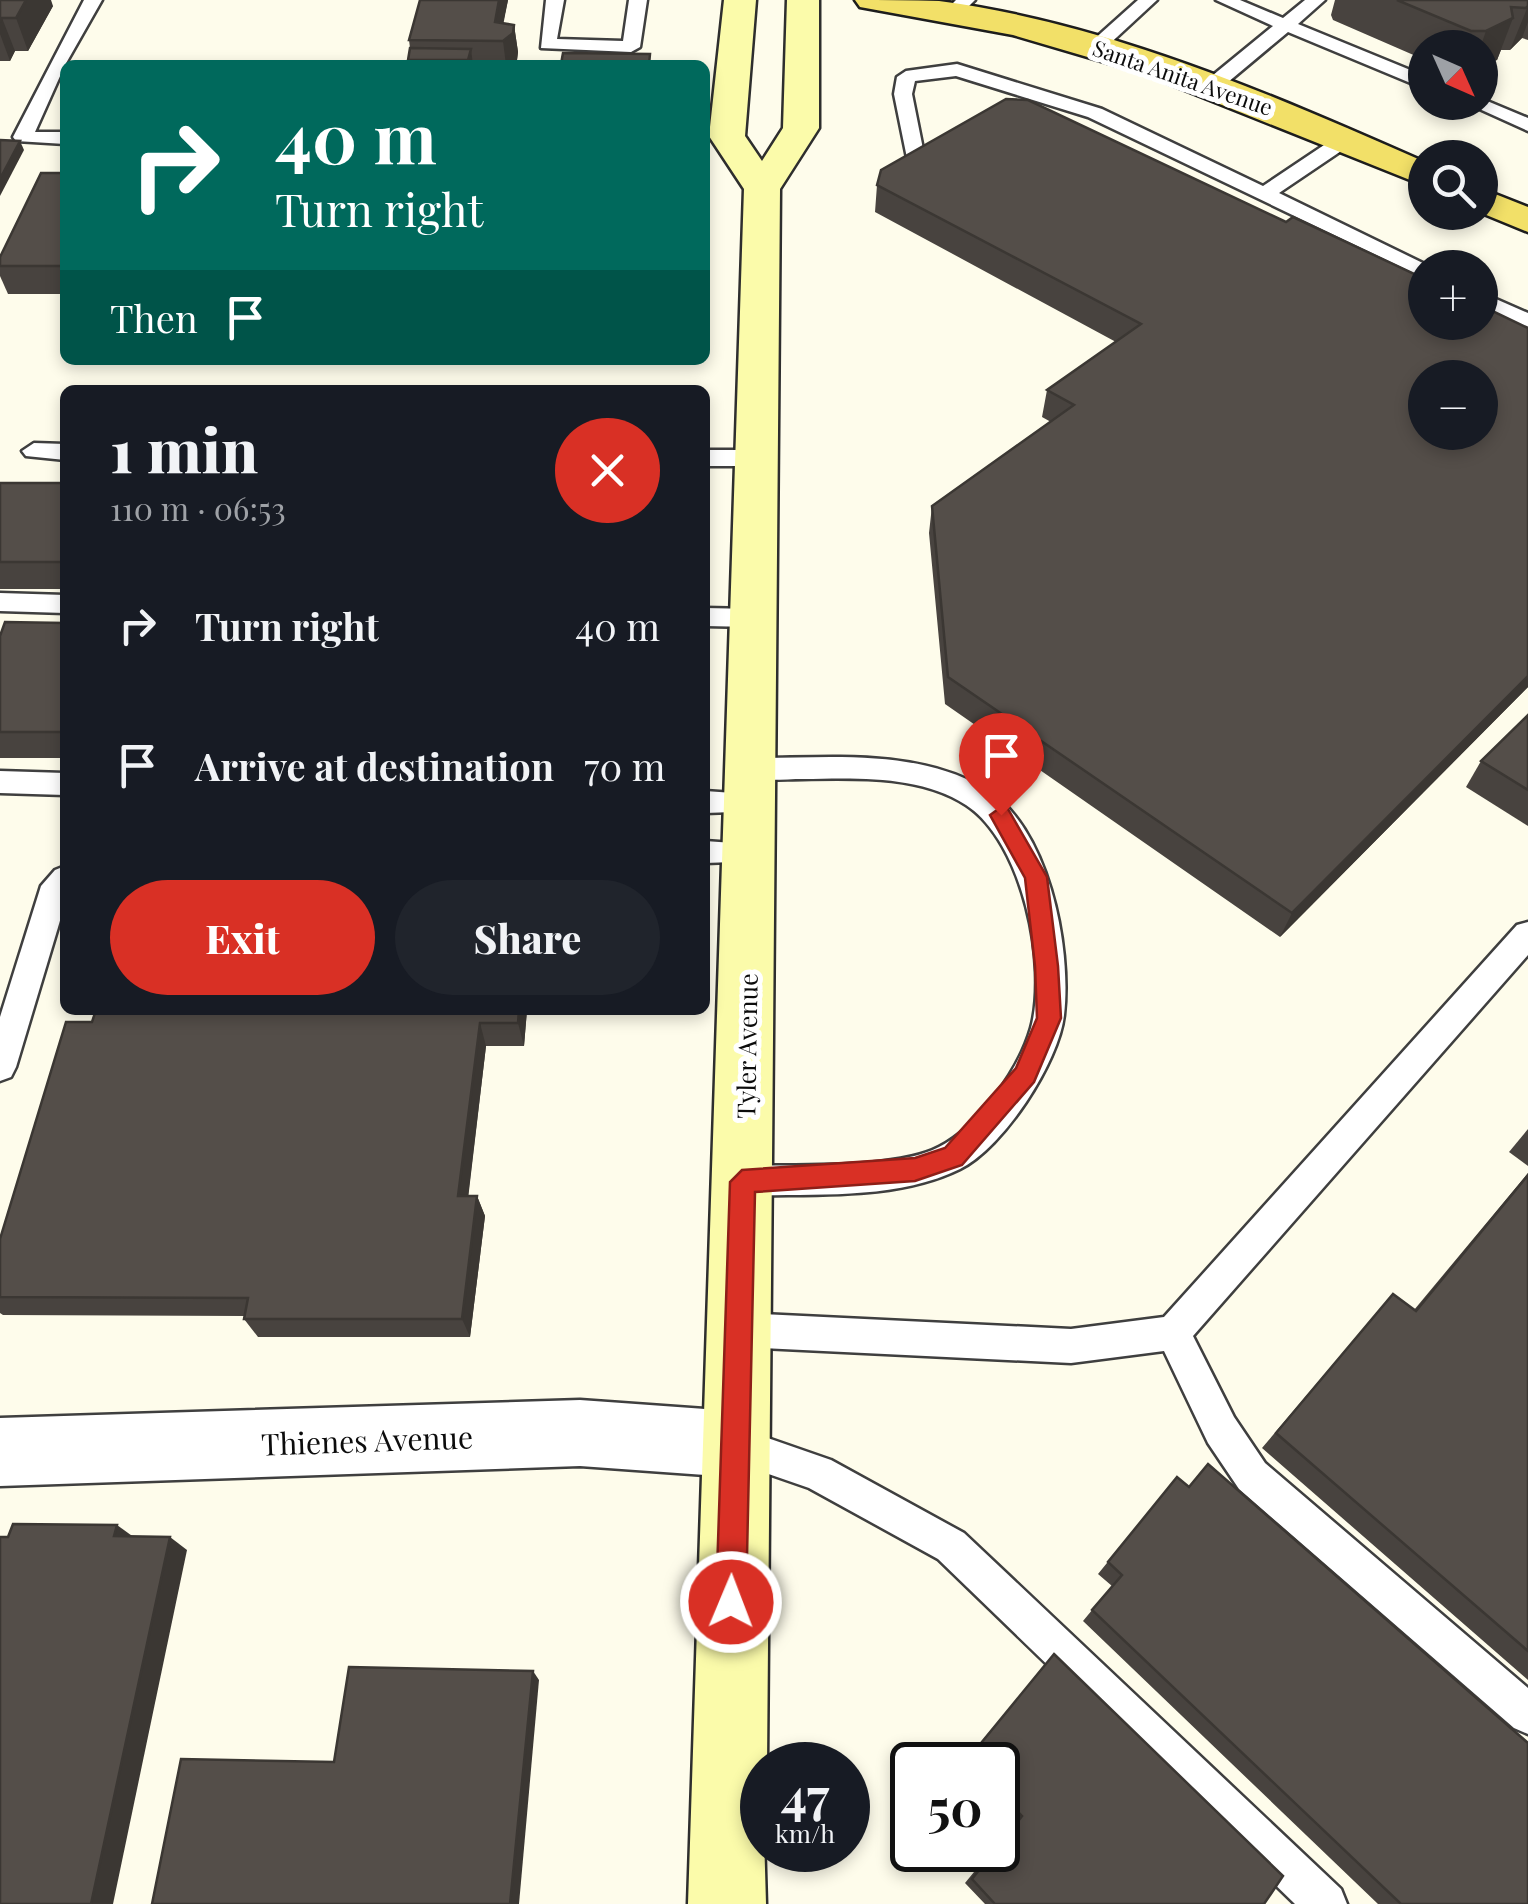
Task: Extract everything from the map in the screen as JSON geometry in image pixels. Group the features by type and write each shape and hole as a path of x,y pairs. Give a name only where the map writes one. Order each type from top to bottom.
{"main road":[{"path":"740,0 728,136 762,189 801,128 803,0"},
{"name":"Santa Anita Avenue","path":"871,0 958,7 1097,46 1214,84 1408,167"},
{"name":"Tyler Avenue","path":"727,1904 742,1182 728,852 736,791 728,618 756,458 762,189"},
{"path":"1498,207 1528,221"}],"street":[{"name":"Thienes Avenue","path":"0,1452 580,1433 734,1444"}],"lane":[{"path":"62,60 93,0"},
{"path":"555,0 547,44 632,47 638,0"},
{"path":"1097,46 1148,0"},
{"path":"1225,0 1408,76"},
{"path":"1214,84 1288,27 1316,0"},
{"path":"60,64 23,136 60,138"},
{"path":"914,154 903,94 906,77 926,71 957,70 1095,113 1408,263"},
{"path":"1498,112 1528,125"},
{"path":"1266,194 1346,139"},
{"path":"1498,307 1528,321"},
{"path":"34,451 60,452"},
{"path":"710,458 756,458"},
{"path":"0,602 60,604"},
{"path":"736,791 888,771 949,784 1001,815 1036,877 1049,1018 1026,1075 953,1157 915,1169 742,1182"},
{"path":"0,782 60,784"},
{"path":"0,1067 60,882"},
{"path":"740,1330 1071,1346 1173,1333 1528,934"},
{"path":"1173,1333 1222,1430 1252,1476 1528,1714"},
{"path":"734,1444 818,1473 951,1546 1326,1904"}],"building":[{"path":"0,0 26,0 16,18 2,18 0,22"},
{"path":"420,0 499,0 495,22 514,25 513,33 503,41 409,40"},
{"path":"1397,0 1528,0 1526,8 1511,7 1513,18 1488,30 1469,30"},
{"path":"410,48 471,49 468,60 408,60"},
{"path":"563,53 650,54 649,60 562,60"},
{"path":"1006,99 1028,100 1286,222 1293,217 1408,271 1408,340 1498,340 1498,314 1528,328 1528,676 1292,913 948,677 932,506 1074,405 1047,390 1141,324 877,185 881,170"},
{"path":"0,140 20,141 0,179"},
{"path":"41,173 60,173 60,266 0,266 0,257"},
{"path":"0,483 60,483 60,562 0,562"},
{"path":"5,622 60,623 60,732 0,732 0,636"},
{"path":"1528,715 1528,790 1481,761"},
{"path":"94,1015 519,1015 518,1023 480,1023 458,1196 477,1196 462,1319 244,1319 248,1298 0,1297 0,1239 66,1022 92,1022"},
{"path":"1528,1175 1528,1651 1276,1433 1393,1294 1416,1311"},
{"path":"1208,1464 1528,1743 1528,1904 1401,1904 1092,1610 1122,1575 1108,1562 1177,1477 1189,1487"},
{"path":"13,1524 117,1525 114,1536 170,1537 91,1904 0,1904 0,1537 8,1537"},
{"path":"1054,1654 1283,1876 1264,1904 995,1904 972,1879 978,1872 1020,1872 1020,1742 982,1742"},
{"path":"349,1667 533,1671 510,1904 152,1904 181,1759 334,1762"}],"route":[{"path":"731,1602 742,1182 915,1169 953,1157 1026,1075 1049,1018 1046,966 1036,877 1001,815"}]}
